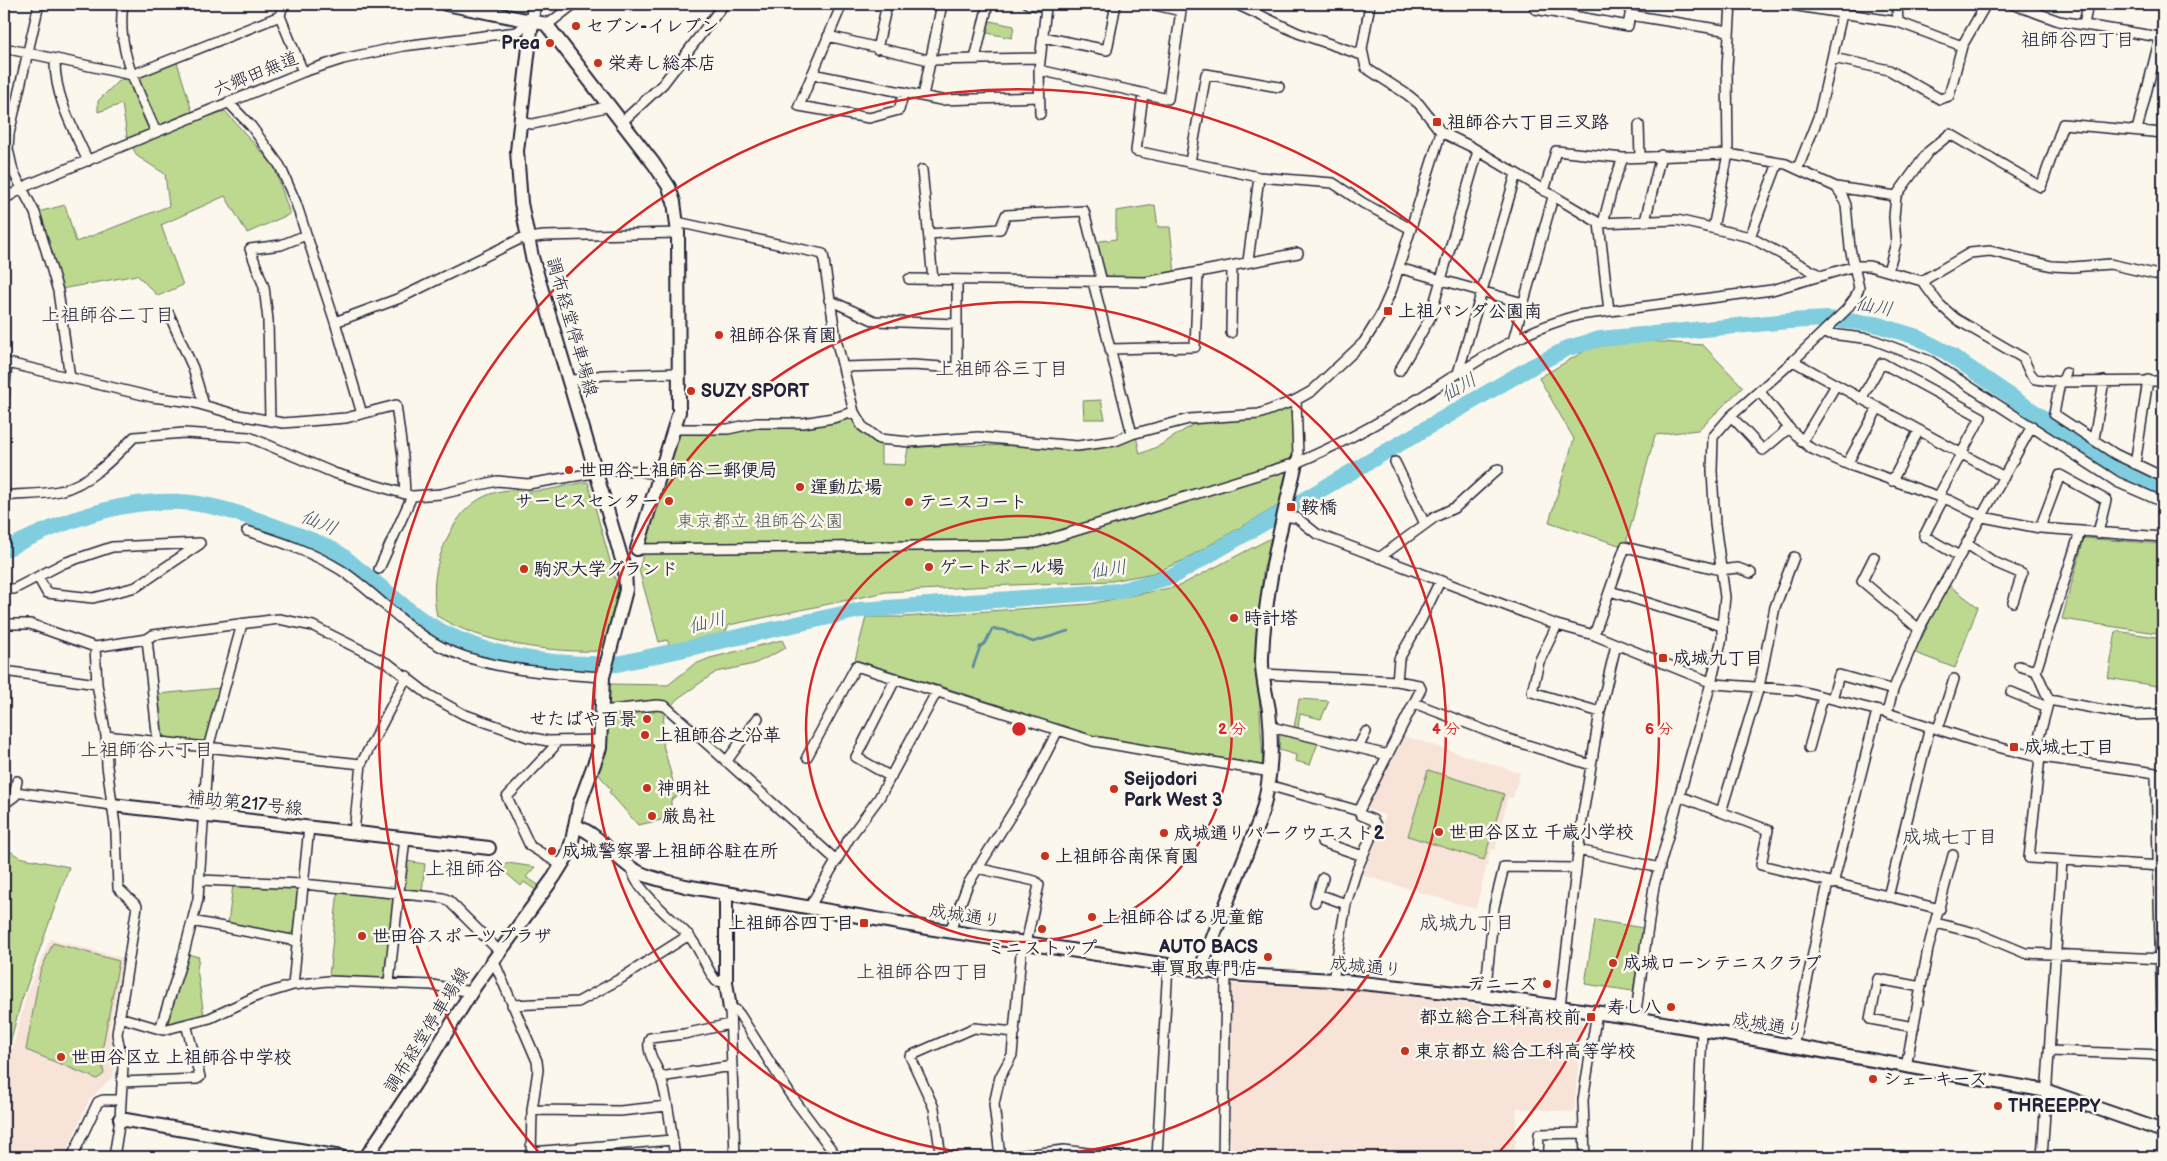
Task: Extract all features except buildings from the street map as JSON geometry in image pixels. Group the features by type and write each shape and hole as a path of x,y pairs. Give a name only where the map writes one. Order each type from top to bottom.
{"street":[{"path":"39,4 9,134 8,149 13,170 35,213 58,292 70,378"},
{"path":"123,4 120,20 122,42 132,75 156,132"},
{"path":"283,4 280,16 303,72"},
{"path":"446,4 544,22 610,106 669,187 674,202 677,228 679,412 675,429 658,475 637,549 1004,545 1036,543 1296,463 1321,453 1539,327 1558,321 1609,311 1772,290 1855,266 1869,266 1922,281 1940,304 1956,319 2023,358 2035,379 2060,382 2163,381"},
{"name":"調布経堂停車場線","path":"366,1157 414,1085 471,992 561,865 572,841 579,805 600,748 603,675 626,590 626,578 528,237 518,174 520,123 534,4"},
{"path":"547,25 574,4"},
{"path":"622,122 663,84 724,4"},
{"path":"842,4 799,106 869,118 899,110 904,92"},
{"path":"877,49 887,4"},
{"path":"923,96 942,4"},
{"path":"975,59 988,4"},
{"path":"1028,4 1046,8 1039,70 1040,114"},
{"path":"1043,37 1107,50 1116,4"},
{"path":"1039,70 1168,98 1182,7 1151,4"},
{"path":"1236,4 1298,34 1362,55"},
{"path":"1370,4 1362,55 1366,68 1414,100 1441,132 1478,151 1601,223 1676,220 1713,228 1750,237 1821,276"},
{"path":"1536,4 1535,8 1628,26 1630,15 1729,31"},
{"path":"1713,228 1728,154 1726,104 1731,4"},
{"path":"1785,4 1898,22 1962,46"},
{"path":"1798,168 1819,115 1842,14 1840,4"},
{"path":"1897,4 1898,22"},
{"path":"1833,58 1889,70 1940,99 1949,96 1962,46 1986,4"},
{"path":"2012,4 2059,21 2160,37"},
{"path":"2084,24 2088,4"},
{"path":"4,48 132,75 280,16"},
{"name":"六郷田無道","path":"4,199 22,188 303,72 344,59 403,46 517,32 532,20"},
{"path":"2137,130 2163,25"},
{"path":"828,36 929,60 1040,58"},
{"path":"54,59 54,70 64,108 88,161"},
{"path":"812,74 942,100 1039,97"},
{"path":"1190,162 1206,74 1279,87"},
{"path":"1143,94 1136,151 1259,177 1333,183 1363,203 1411,229"},
{"path":"228,102 251,126 280,166 306,235 335,322 362,414"},
{"path":"520,123 533,124 610,106"},
{"path":"1888,271 1896,243 1894,217 1896,196 1928,152 1950,134 2041,187 2063,124 2163,133"},
{"path":"1639,125 1640,157"},
{"path":"335,322 400,298 510,243 528,237 677,228 823,254 829,300 854,412 862,426 879,439 910,442 978,437 1077,446 1115,441 1132,434 1189,419 1259,414 1296,400 1312,391 1364,342 1386,303 1399,268 1441,132"},
{"path":"1399,372 1430,318 1478,151"},
{"path":"1544,191 1556,151 1623,158 1661,155 1728,154 1798,168 1836,187 1896,196"},
{"path":"1645,221 1661,155"},
{"path":"1609,311 1601,223 1623,158"},
{"path":"1750,237 1778,163"},
{"path":"922,170 933,280"},
{"path":"1458,373 1516,174"},
{"path":"1248,262 1259,177"},
{"path":"1635,1018 1648,912 1722,638 1725,597 1715,524 1712,443 1716,432 1731,416 1760,392 1844,312 1858,293 1859,283 1848,234 1846,205 1836,187"},
{"path":"1513,341 1553,196"},
{"path":"928,234 1000,230 1006,215 1084,211 1102,282"},
{"path":"270,421 268,320 264,287 250,249 281,244 306,235"},
{"path":"1922,281 1970,253 1990,251 2052,266 2073,267 2110,264 2163,276"},
{"path":"909,279 1146,282 1198,274 1298,253"},
{"path":"1231,333 1232,266"},
{"path":"1399,268 1523,303"},
{"path":"1110,349 1195,347 1198,274"},
{"path":"843,368 913,365 957,368 958,280"},
{"path":"1092,282 1132,434"},
{"path":"829,300 875,321 957,324"},
{"path":"169,314 193,368 204,405"},
{"path":"1824,331 1872,339 1930,361 2117,482 2163,502"},
{"path":"1793,361 2004,477"},
{"path":"4,397 6,363 152,397 204,405 283,423 319,422 346,418 396,405 408,495 379,569"},
{"path":"1862,399 1882,363 1981,417 1961,454 1924,536 1960,556"},
{"path":"569,381 603,375 678,373"},
{"path":"2066,373 2060,382 2054,414 2135,464 2163,476"},
{"path":"2135,464 2148,380"},
{"path":"2094,439 2104,381"},
{"path":"1802,442 1836,384"},
{"path":"1760,392 1802,442 1810,448 1892,481 1951,501 1982,517 2040,528 2163,538"},
{"path":"1200,970 1260,819 1268,785 1271,727 1263,674 1262,645 1269,593 1282,524 1298,455 1296,400"},
{"path":"1847,464 1878,408"},
{"path":"675,429 728,429 756,423 803,423 854,412"},
{"path":"1731,416 1764,450 1790,428"},
{"path":"1887,713 1894,690 1919,630 2032,426"},
{"path":"1892,481 1919,430"},
{"path":"4,496 48,493 68,488 81,483 112,460 134,437 184,433 249,437 334,473 408,495 441,494 497,482 528,484 612,470 639,471 658,475"},
{"path":"1395,462 1425,524"},
{"path":"1378,558 1425,524 1456,507 1498,469"},
{"path":"2040,528 2060,475 2106,500 2098,533"},
{"path":"1282,524 1298,519"},
{"path":"1282,524 1298,519"},
{"path":"1298,519 1317,534 1557,625 1594,635 1711,683 1797,690 1887,713 2037,756 2159,774 2163,1062"},
{"path":"247,530 315,556 341,571 418,632 450,651 472,658 545,673 603,675"},
{"path":"2080,532 2036,671 2048,703 2037,756 2029,858 2161,866"},
{"path":"4,589 14,589 64,563 112,547 200,543 136,587 93,598 47,593 38,577"},
{"path":"1967,544 1994,562 2022,574 2013,602"},
{"path":"1594,635 1625,547 1720,570 1738,568 1751,573"},
{"path":"1874,556 1862,581 1919,630"},
{"path":"1721,812 1758,687 1775,607 1794,557"},
{"path":"1397,681 1399,659 1440,581"},
{"path":"1610,591 1722,626"},
{"path":"4,624 30,624 95,647 147,639 153,635 279,619 309,624 389,664 407,676 429,695 463,714 528,737 556,742 601,740"},
{"path":"160,1029 192,921 200,880 208,748 242,624"},
{"path":"1557,625 1539,662 1532,692 1600,712"},
{"path":"147,639 158,742"},
{"path":"1560,1006 1578,850 1591,765 1600,712 1616,645"},
{"path":"95,647 97,684 106,736 116,833 118,888 137,906 117,1034 122,1066 122,1082 120,1119 114,1157"},
{"path":"807,757 856,666 1093,741 1270,772"},
{"path":"2019,666 2036,671"},
{"path":"4,671 97,684"},
{"path":"1263,674 1397,681 1419,685 1421,689 1414,704 1359,810"},
{"path":"1809,748 1827,698 1839,675 1894,690"},
{"path":"354,832 361,764 407,676"},
{"path":"891,777 856,757 896,678"},
{"path":"1888,897 1934,728 1954,679"},
{"path":"809,908 850,837 879,798 936,691"},
{"path":"2011,692 2048,703 2132,715 2163,714"},
{"path":"1414,704 1505,738 1591,765"},
{"path":"602,711 657,705 665,706 837,862"},
{"path":"1793,1047 1830,883 1877,711"},
{"path":"726,762 758,718"},
{"path":"1271,727 1388,755"},
{"path":"950,931 968,884 1031,783 1058,730"},
{"path":"1358,748 1366,732"},
{"path":"106,736 361,764"},
{"path":"556,742 553,748 507,798 530,846 561,865"},
{"path":"4,800 7,802 15,796 17,781"},
{"path":"1268,785 1359,810 1361,815 1373,820 1376,825 1346,904 1333,980"},
{"name":"補助第217号線","path":"15,792 112,805 489,848"},
{"path":"1679,796 1768,830 1761,865 1940,909"},
{"name":"成城通り","path":"575,826 586,829 632,868 661,880 726,894 1226,974 1333,980 1485,996 1635,1018 2047,1091 2163,1131"},
{"path":"293,985 309,827"},
{"path":"389,982 405,838"},
{"path":"1322,842 1363,856"},
{"path":"1578,850 1660,868"},
{"path":"1906,1067 1921,987 1953,855"},
{"path":"2042,1157 2062,860"},
{"path":"1485,996 1494,908 1504,866 1576,868"},
{"path":"632,868 632,876 641,887 701,952 716,981 726,982"},
{"path":"977,868 1035,881 1039,885 1024,943 1012,1055 1000,1077 994,1104 1000,1157"},
{"path":"1323,878 1317,898 1346,904"},
{"path":"200,880 303,884 448,900 496,955 512,1005 537,1060 538,1070 532,1110 531,1155 672,1140"},
{"path":"726,894 726,982 730,1009 734,1157"},
{"path":"192,921 296,941"},
{"path":"1936,923 1979,934 2025,953 2162,959"},
{"path":"512,1005 578,1002 620,979 688,936"},
{"path":"1157,1157 1168,965"},
{"path":"1223,1157 1226,974"},
{"path":"1914,1027 1870,1019 1878,979 1921,987"},
{"path":"120,1017 160,1029 210,1018 257,996 293,985 328,981 432,985 471,992"},
{"path":"730,1009 736,1010 740,1015 790,1094 837,1157"},
{"path":"1585,1157 1583,1100 1597,1012"},
{"path":"122,1082 197,1079 200,1077 186,1024"},
{"path":"675,1157 667,1106 660,1077 648,1042 650,1038 684,1034 730,1024"},
{"path":"902,1157 941,1157 934,1108 910,1056 974,1028 1015,1032"},
{"path":"1697,1157 1702,1030"},
{"path":"2050,1051 2163,1055"},
{"path":"660,1077 732,1066"},
{"path":"72,1157 98,1102 103,1100 121,1100"},
{"path":"532,1110 620,1111 667,1106"},
{"path":"120,1119 299,1154 341,1157"},
{"path":"1538,1157 1539,1134 1583,1133"},
{"path":"1008,1157 1064,1150 1118,1157"}],"shaded area":[{"name":"世田谷区立 千歳小学校","path":"1404,736 1520,773 1513,798 1508,797 1495,850 1491,849 1476,907 1469,907 1363,875 1385,816 1366,808"},
{"name":"世田谷区立 上祖師谷中学校","path":"50,939 123,958 109,1031 115,1067 113,1076 89,1100 64,1157 4,1157 4,1069 13,1047 27,992"},
{"name":"東京都立 総合工科高等学校","path":"1228,984 1332,987 1582,1018 1574,1112 1517,1108 1514,1157 1231,1157"}],"green space":[{"path":"985,20 1014,26 1012,38 982,32"},
{"path":"177,62 195,121 225,111 274,166 290,214 247,233 225,196 161,225 183,285 158,296 137,275 61,289 38,212 65,205 76,242 169,206 165,174 137,156 127,136 122,104 98,112 98,101 118,81"},
{"path":"1155,205 1158,227 1170,227 1175,274 1145,280 1104,279 1094,242 1116,239 1116,211"},
{"path":"1606,338 1703,345 1743,387 1698,430 1655,435 1625,547 1549,522 1574,439 1539,378"},
{"path":"1101,400 1105,419 1084,419 1083,401"},
{"name":"東京都立 祖師谷公園","path":"1291,404 1293,448 1283,503 1182,561 1154,573 1112,581 886,592 729,625 725,633 672,650 667,640 659,642 639,570 659,490 676,435 682,432 851,415 881,442 881,464 905,465 908,448 950,445 1046,446 1082,451 1136,436 1140,454 1159,446 1197,422"},
{"name":"駒沢大学グランド","path":"588,482 619,593 605,651 563,650 518,645 475,634 437,616 434,590 438,565 443,548 453,527 467,509 475,502 495,492 542,490"},
{"path":"1271,538 1263,572 1257,660 1263,765 1096,738 962,693 855,660 866,617 903,617 1089,604 1179,586"},
{"path":"2084,538 2163,544 2163,634 2062,619"},
{"path":"1945,586 1950,586 1978,607 1955,668 1913,652 1924,634"},
{"path":"2116,631 2163,638 2163,687 2108,678"},
{"path":"782,640 786,648 754,664 716,672 677,699 664,715 661,737 677,796 671,800 671,818 638,825 609,792 611,790 597,772 609,684 668,685 693,665 710,658"},
{"path":"220,688 205,741 202,743 166,739 162,734 158,694"},
{"path":"1299,699 1329,701 1321,719 1300,714 1298,728 1294,728"},
{"path":"1280,730 1319,740 1310,765 1295,761 1296,755 1279,750"},
{"path":"1428,770 1504,794 1484,860 1408,836"},
{"path":"4,847 19,857 69,867 21,1002 4,1065"},
{"path":"406,861 425,864 422,892 406,890 404,887"},
{"path":"508,863 535,867 526,877 540,886 537,891 524,882 521,886 500,868"},
{"path":"233,885 296,889 299,891 293,932 288,934 228,923"},
{"name":"世田谷スポーツプラザ","path":"338,890 394,895 386,978 329,976"},
{"name":"成城ローンテニスクラブ","path":"1595,920 1643,928 1633,991 1585,984"},
{"path":"53,943 119,961 101,1056 104,1074 97,1079 26,1050 40,972"},
{"path":"187,954 199,957 197,969 204,1015 164,1025"}],"waterway":[{"name":"仙川","path":"4,550 78,518 130,505 183,502 210,506 253,518 328,547 346,558 418,617 439,630 463,641 487,650 539,660 566,663 617,664 860,610 1119,591 1173,576 1533,366 1568,348 1600,339 1827,319 1875,324 1917,337 1946,352 2078,442 2148,484 2163,489"},
{"path":"973,667 980,647 985,643 992,629 1004,630 1033,642 1068,631"}],"place":[{"name":"セブン-イレブン","path":"576,26"},
{"name":"Prea","path":"550,43"},
{"name":"栄寿し総本店","path":"598,63"},
{"name":"祖師谷六丁目三叉路","path":"1437,122"},
{"name":"上祖パンダ公園南","path":"1388,311"},
{"name":"祖師谷保育園","path":"719,335"},
{"name":"SUZY SPORT","path":"691,391"},
{"name":"世田谷上祖師谷二郵便局","path":"569,470"},
{"name":"運動広場","path":"800,487"},
{"name":"サービスセンター","path":"669,501"},
{"name":"テニスコート","path":"909,502"},
{"name":"鞍橋","path":"1291,507"},
{"name":"ゲートボール場","path":"929,567"},
{"name":"駒沢大学グランド","path":"524,569"},
{"name":"時計塔","path":"1234,618"},
{"name":"成城九丁目","path":"1663,658"},
{"name":"せたばや百景","path":"647,719"},
{"name":"上祖師谷之沿革","path":"645,735"},
{"name":"成城七丁目","path":"2014,747"},
{"name":"神明社","path":"647,788"},
{"name":"Seijodori Park West 3","path":"1114,789"},
{"name":"厳島社","path":"652,816"},
{"name":"世田谷区立 千歳小学校","path":"1439,832"},
{"name":"成城通りパークウエスト2","path":"1164,833"},
{"name":"成城警察署上祖師谷駐在所","path":"552,851"},
{"name":"上祖師谷南保育園","path":"1045,856"},
{"name":"上祖師谷ぱる児童館","path":"1092,917"},
{"name":"上祖師谷四丁目","path":"864,923"},
{"name":"ミニストップ","path":"1042,929"},
{"name":"世田谷スポーツプラザ","path":"362,936"},
{"name":"AUTO BACS 車買取専門店","path":"1268,957"},
{"name":"成城ローンテニスクラブ","path":"1613,963"},
{"name":"デニーズ","path":"1547,984"},
{"name":"寿し八","path":"1671,1007"},
{"name":"都立総合工科高校前","path":"1591,1017"},
{"name":"東京都立 総合工科高等学校","path":"1405,1051"},
{"name":"世田谷区立 上祖師谷中学校","path":"61,1057"},
{"name":"シェーキーズ","path":"1873,1079"},
{"name":"THREEPPY","path":"1998,1106"}],"district":[{"name":"祖師谷四丁目","path":"2078,40"},
{"name":"上祖師谷二丁目","path":"108,315"},
{"name":"上祖師谷三丁目","path":"1002,369"},
{"name":"上祖師谷六丁目","path":"147,750"},
{"name":"成城七丁目","path":"1950,837"},
{"name":"上祖師谷","path":"465,869"},
{"name":"成城九丁目","path":"1467,923"},
{"name":"上祖師谷四丁目","path":"923,972"}]}
